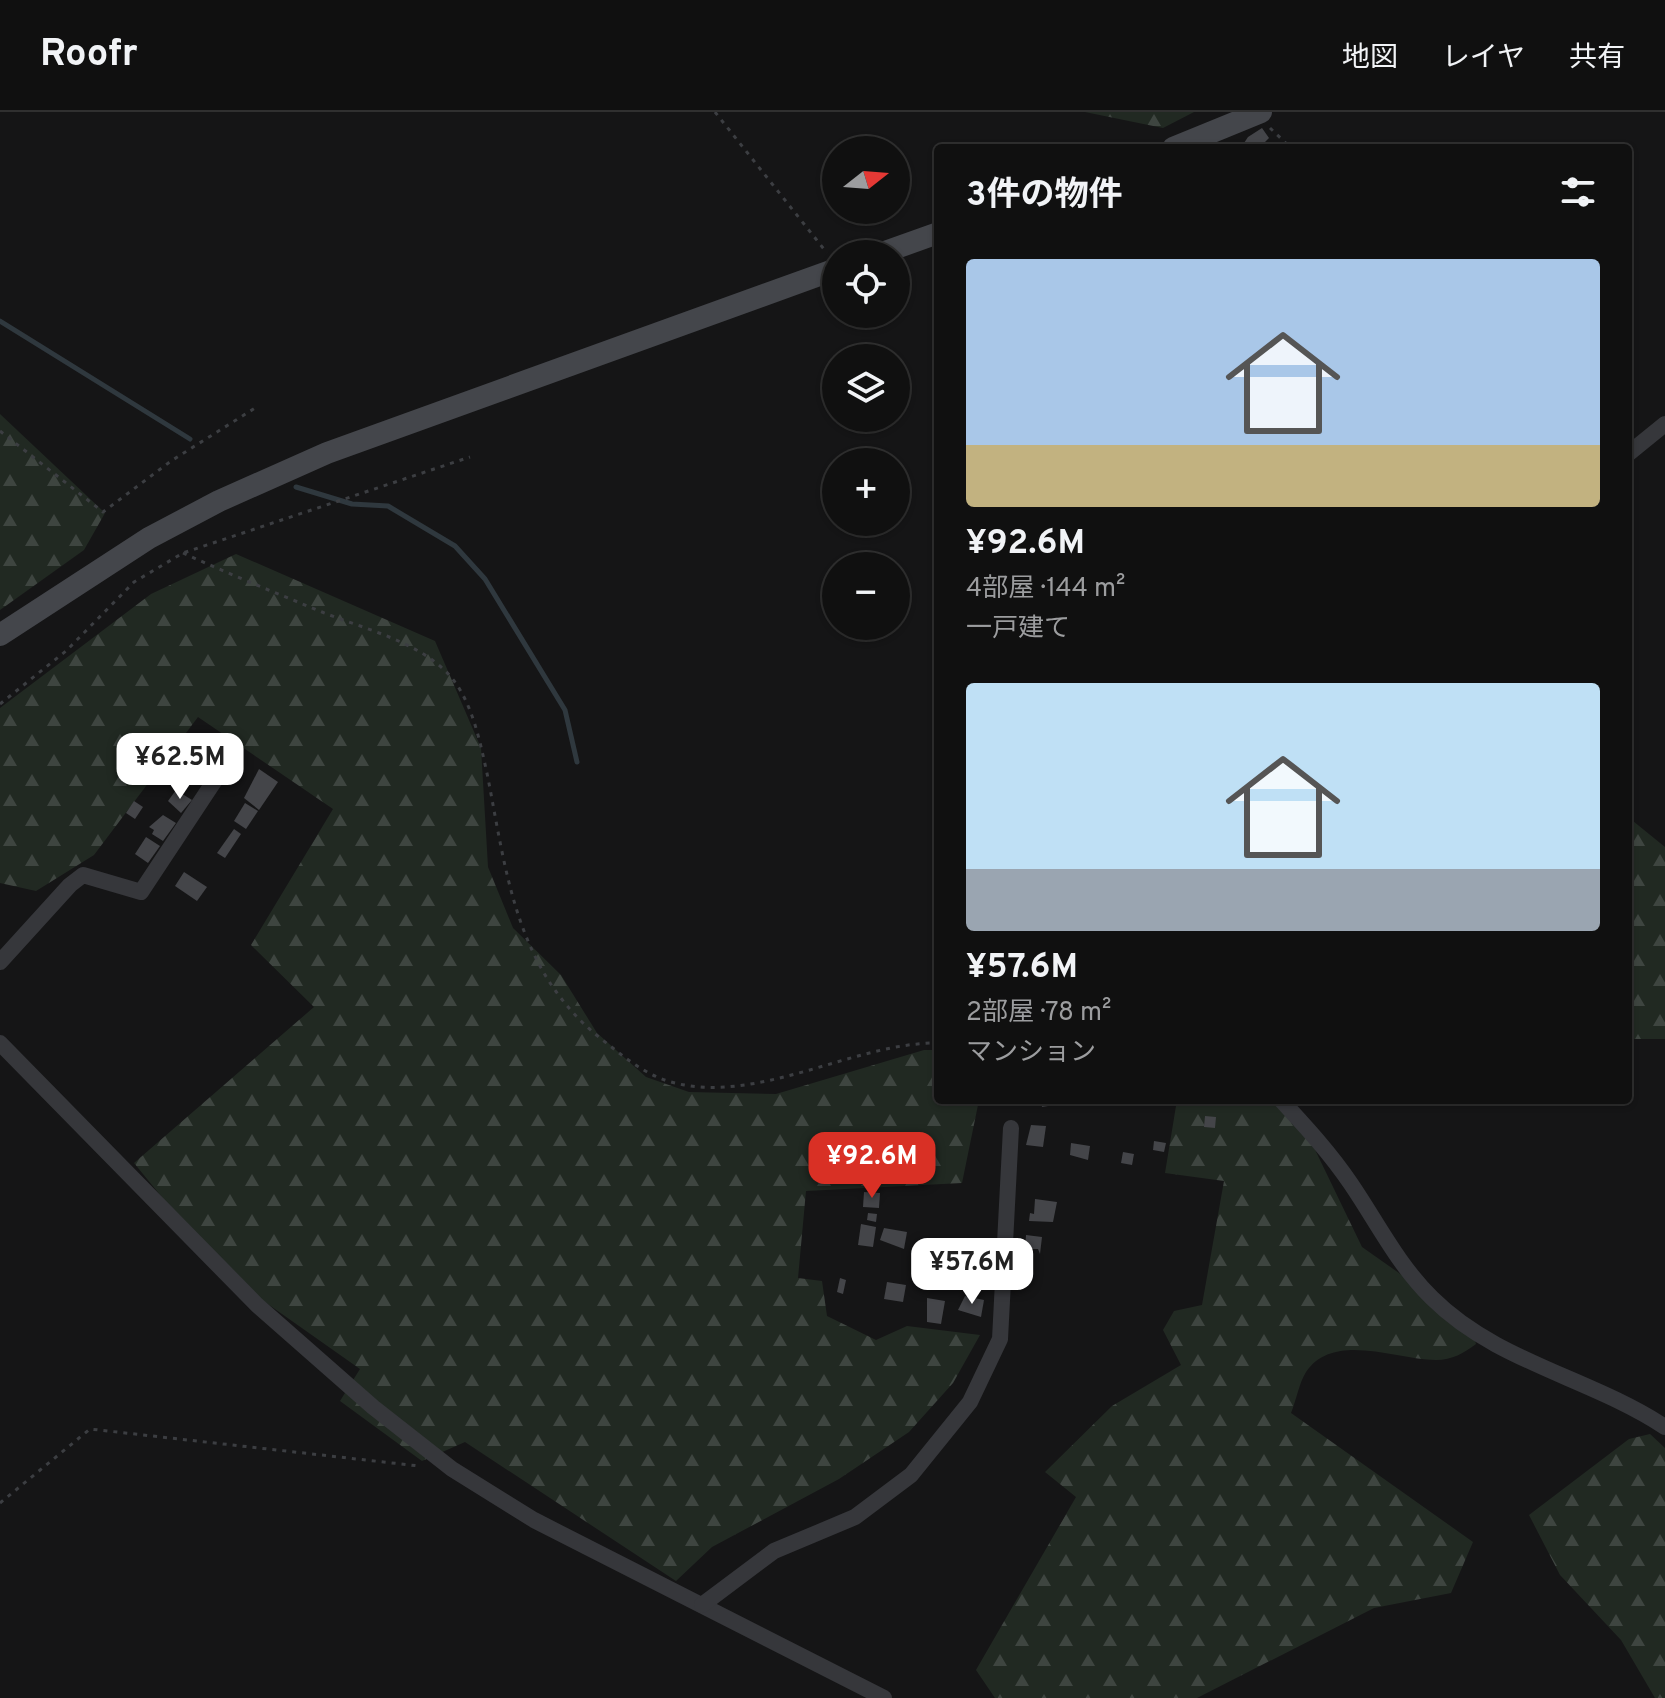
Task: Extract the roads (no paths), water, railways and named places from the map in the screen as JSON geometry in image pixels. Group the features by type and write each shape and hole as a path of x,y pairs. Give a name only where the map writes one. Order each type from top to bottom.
{"street":[{"path":"1183,144 1258,113"},
{"path":"910,243 934,234"},
{"path":"0,635 149,538 219,501 327,453 822,264"},
{"path":"1632,451 1665,424"},
{"path":"0,962 70,885 83,875 141,892 217,777 194,761"},
{"path":"0,1043 257,1305 373,1407 452,1469 534,1520 884,1698"},
{"path":"1285,1104 1317,1138 1405,1267 1432,1299 1474,1332 1522,1358 1605,1393 1665,1427"},
{"path":"702,1605 774,1551 855,1517 911,1475 970,1402 1000,1339 1004,1209 1011,1128"}],"waterway":[{"path":"0,321 190,439"},
{"path":"296,487 352,504 388,506 455,546 485,579 565,710 577,762"}]}
